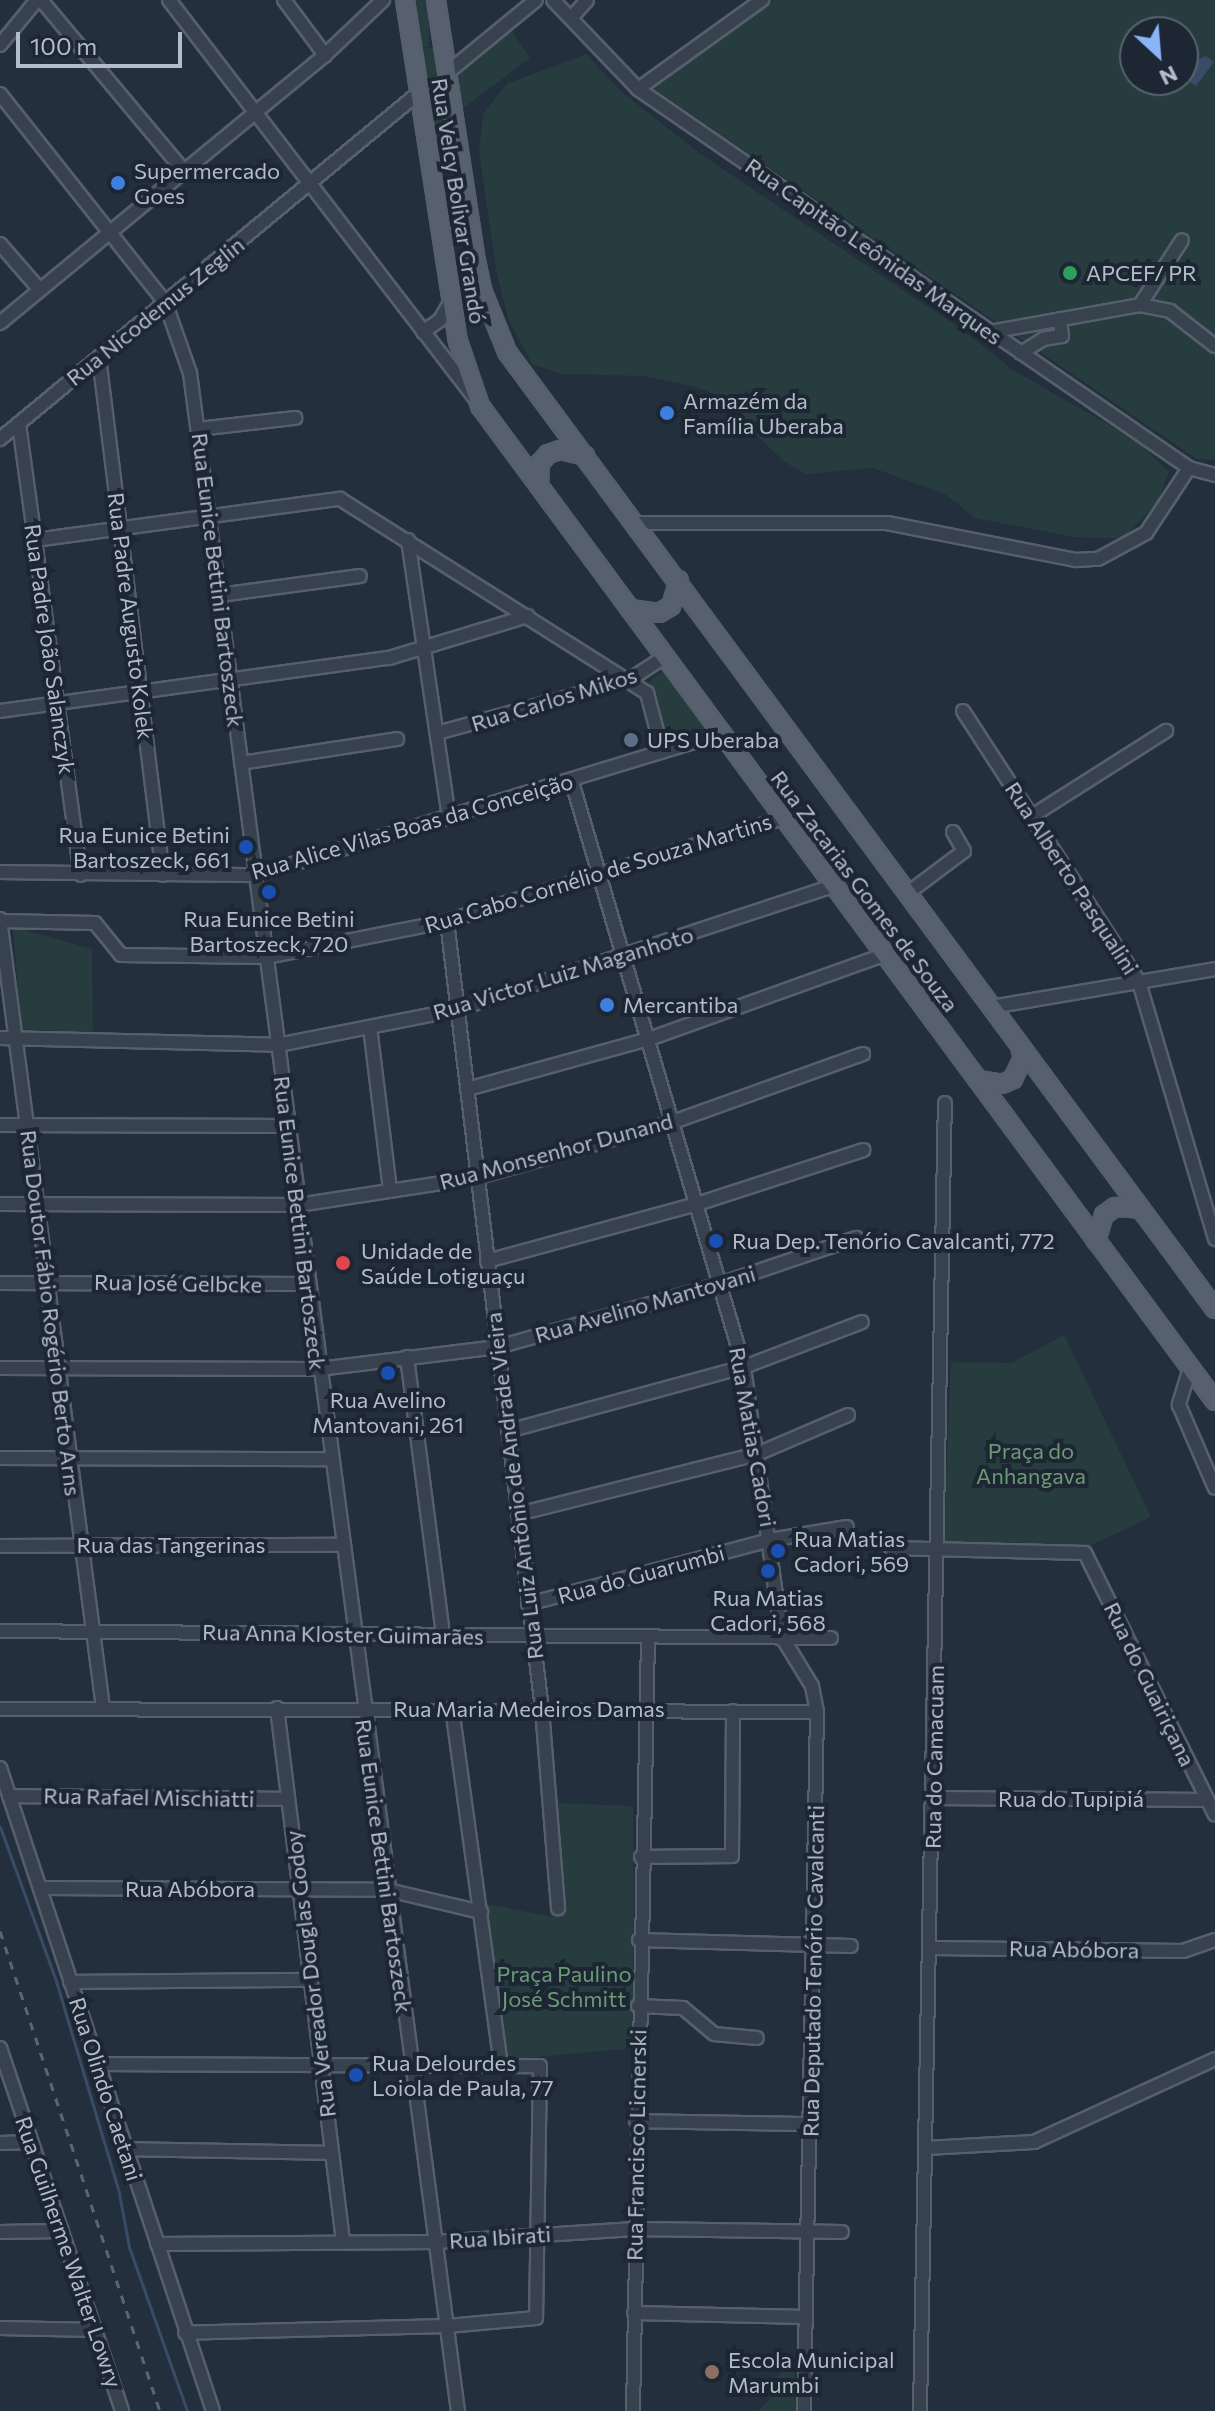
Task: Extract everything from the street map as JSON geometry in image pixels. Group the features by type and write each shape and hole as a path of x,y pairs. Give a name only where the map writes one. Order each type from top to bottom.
{"main road":[{"name":"Rua Velcy Bolivar Grandó","path":"405,0 454,293 458,341 480,406"},
{"name":"Rua Velcy Bolivar Grandó","path":"436,0 482,290 494,325"},
{"path":"434,184 450,193 463,180"},
{"name":"Rua Zacarias Gomes de Souza","path":"494,325 507,352 637,523 1020,1047 1214,1306"},
{"name":"Rua Zacarias Gomes de Souza","path":"480,406 1215,1401"},
{"path":"540,487 537,475 548,454 560,450 585,456"},
{"path":"630,609 659,613 671,606 679,580"},
{"path":"978,1080 1002,1084 1013,1079 1023,1058 1020,1047"},
{"path":"1096,1241 1097,1227 1115,1207 1141,1209"}],"street":[{"path":"0,45 39,0 184,171"},
{"path":"169,0 308,187 480,406"},
{"path":"284,0 325,55"},
{"path":"0,323 325,55 383,0"},
{"path":"447,73 536,0"},
{"name":"Rua Capitão Leônidas Marques","path":"553,0 638,89 1189,468 1215,475"},
{"path":"571,18 587,0"},
{"path":"638,89 762,0"},
{"name":"Rua Nicodemus Zeglin","path":"0,439 421,91"},
{"name":"Rua Eunice Bettini Bartoszeck","path":"0,94 165,302 190,373 352,1632 458,2411"},
{"path":"1140,305 1182,240"},
{"path":"0,244 40,290"},
{"path":"423,332 440,320 454,293"},
{"path":"990,332 1140,305 1170,311 1215,346"},
{"path":"1021,353 1043,339 1062,336 1060,319"},
{"path":"1041,322 1043,339"},
{"name":"Rua Padre Augusto Kolek","path":"99,357 163,875"},
{"path":"198,429 295,418"},
{"name":"Rua Padre João Salanczyk","path":"19,424 81,875"},
{"path":"637,523 887,523 1076,560 1098,559 1146,533 1189,468"},
{"path":"35,540 210,513 340,499 647,693"},
{"path":"408,540 449,819"},
{"path":"220,595 360,576"},
{"path":"0,711 389,658 528,616"},
{"name":"Rua Carlos Mikos","path":"437,733 629,680 649,670 666,656"},
{"path":"649,670 647,693 662,750"},
{"name":"Rua Alberto Pasqualini","path":"963,711 1139,982 1215,1239"},
{"path":"1032,816 1166,731"},
{"name":"Rua Alice Vilas Boas da Conceição","path":"0,872 256,875 572,782 662,750 721,734"},
{"path":"241,763 397,739"},
{"name":"Rua Matias Cadori","path":"572,782 602,875 744,1367 770,1540"},
{"name":"Rua Cabo Cornélio de Souza Martins","path":"0,920 95,923 111,949 121,955 266,957 447,921 783,818"},
{"path":"908,893 964,851 953,832"},
{"name":"Rua Victor Luiz Maganhoto","path":"0,1038 278,1045 459,1009 833,886"},
{"name":"Rua Doutor Fábio Rogério Berto Arns","path":"0,920 103,1708"},
{"name":"Rua Luiz Antônio de Andrade Vieira","path":"447,921 475,1178 542,1709 558,1908"},
{"path":"467,1089 649,1039 884,955"},
{"path":"991,1007 1215,969"},
{"path":"370,1027 390,1191"},
{"name":"Rua Monsenhor Dunand","path":"0,1204 298,1205 475,1178 673,1122 863,1054"},
{"name":"Rua do Camacuam","path":"920,2411 945,1103"},
{"path":"0,1125 288,1126"},
{"path":"487,1261 697,1204 863,1150"},
{"name":"Rua Avelino Mantovani","path":"0,1368 319,1369 498,1347 720,1284 856,1238"},
{"name":"Rua José Gelbcke","path":"0,1283 308,1284"},
{"path":"508,1431 744,1367 862,1322"},
{"path":"407,1357 443,1634"},
{"path":"1190,1368 1179,1405 1215,1488"},
{"path":"518,1514 757,1454 848,1415"},
{"path":"0,1458 330,1459"},
{"name":"Rua do Guarumbi","path":"528,1604 770,1540 847,1527"},
{"name":"Rua Deputado Tenório Cavalcanti","path":"770,1540 782,1637 812,1686 817,1712 804,2411"},
{"name":"Rua das Tangerinas","path":"0,1546 342,1545"},
{"path":"891,1548 938,1549"},
{"name":"Rua do Guairiçana","path":"938,1549 1085,1553 1215,1815"},
{"name":"Rua Anna Kloster Guimarães","path":"0,1631 352,1632 648,1639 831,1638"},
{"name":"Rua Francisco Licnerski","path":"633,2411 639,1940 648,1639"},
{"name":"Rua Vereador Douglas Godoy","path":"277,1708 343,2241"},
{"path":"452,1708 501,2064"},
{"name":"Rua Maria Medeiros Damas","path":"0,1709 452,1708 817,1712"},
{"path":"641,1857 732,1856 733,1711"},
{"name":"Rua Olindo Caetani","path":"0,1768 213,2411"},
{"name":"Rua Rafael Mischiatti","path":"9,1796 288,1799"},
{"name":"Rua do Tupipiá","path":"934,1798 1207,1800"},
{"name":"Rua Abóbora","path":"40,1888 388,1890 481,1912"},
{"path":"639,1940 851,1946"},
{"name":"Rua Abóbora","path":"931,1948 1183,1951 1215,1940"},
{"path":"70,1982 311,1980"},
{"path":"638,2006 683,2008 714,2034 757,2038"},
{"name":"Rua Guilherme Walter Lowry","path":"0,2048 122,2411"},
{"path":"926,2148 1034,2142 1215,2059"},
{"path":"100,2064 540,2066 536,2318 447,2326 185,2333"},
{"path":"636,2121 810,2124"},
{"path":"0,2143 31,2142"},
{"path":"127,2149 331,2153"},
{"name":"Rua Ibirati","path":"157,2244 435,2242 635,2229 842,2232"},
{"path":"0,2232 62,2231"},
{"path":"634,2313 806,2317"},
{"path":"0,2328 97,2330"}],"green space":[{"path":"415,0 429,0 429,47 415,47"},
{"name":"APCEF/ PR","path":"774,0 1215,0 1215,460 1197,459 653,88"},
{"path":"511,30 530,58 462,109 456,74"},
{"path":"437,47 457,187 453,190 433,122 422,49"},
{"path":"586,54 623,93 702,155 964,331 1013,370 1137,441 1169,472 1158,501 1128,534 1116,538 1074,537 975,518 945,494 873,468 806,474 785,462 712,393 692,386 643,376 562,374 532,364 509,321 497,274 479,152 483,114 507,84"},
{"path":"666,669 710,732 668,744 650,681"},
{"path":"13,927 92,949 93,1034 21,1029"},
{"name":"Praça do Anhangava","path":"1064,1335 1151,1517 1083,1549 943,1545 951,1362 1012,1363"},
{"name":"Praça Paulino José Schmitt","path":"556,1803 633,1806 634,2048 505,2060 482,1903 552,1917 563,1906"},
{"path":"794,2361 796,2411 758,2411 777,2392 769,2384"}],"water":[{"path":"1206,56 1214,62 1199,82 1199,59"}],"waterway":[{"path":"0,1827 56,1981 119,2193 129,2247 187,2411"}],"railway":[{"path":"0,1931 160,2411"}],"place":[{"name":"Supermercado Goes","path":"118,183"},
{"name":"APCEF/ PR","path":"1070,273"},
{"name":"Armazém da Família Uberaba","path":"667,413"},
{"name":"UPS Uberaba","path":"631,740"},
{"name":"Rua Eunice Betini Bartoszeck, 661","path":"246,847"},
{"name":"Rua Eunice Betini Bartoszeck, 720","path":"269,892"},
{"name":"Mercantiba","path":"607,1005"},
{"name":"Rua Dep. Tenório Cavalcanti, 772","path":"716,1241"},
{"name":"Unidade de Saúde Lotiguaçu","path":"343,1263"},
{"name":"Rua Avelino Mantovani, 261","path":"388,1373"},
{"name":"Rua Matias Cadori, 569","path":"778,1551"},
{"name":"Rua Matias Cadori, 568","path":"768,1571"},
{"name":"Rua Delourdes Loiola de Paula, 77","path":"356,2075"},
{"name":"Escola Municipal Marumbi","path":"712,2372"}]}
